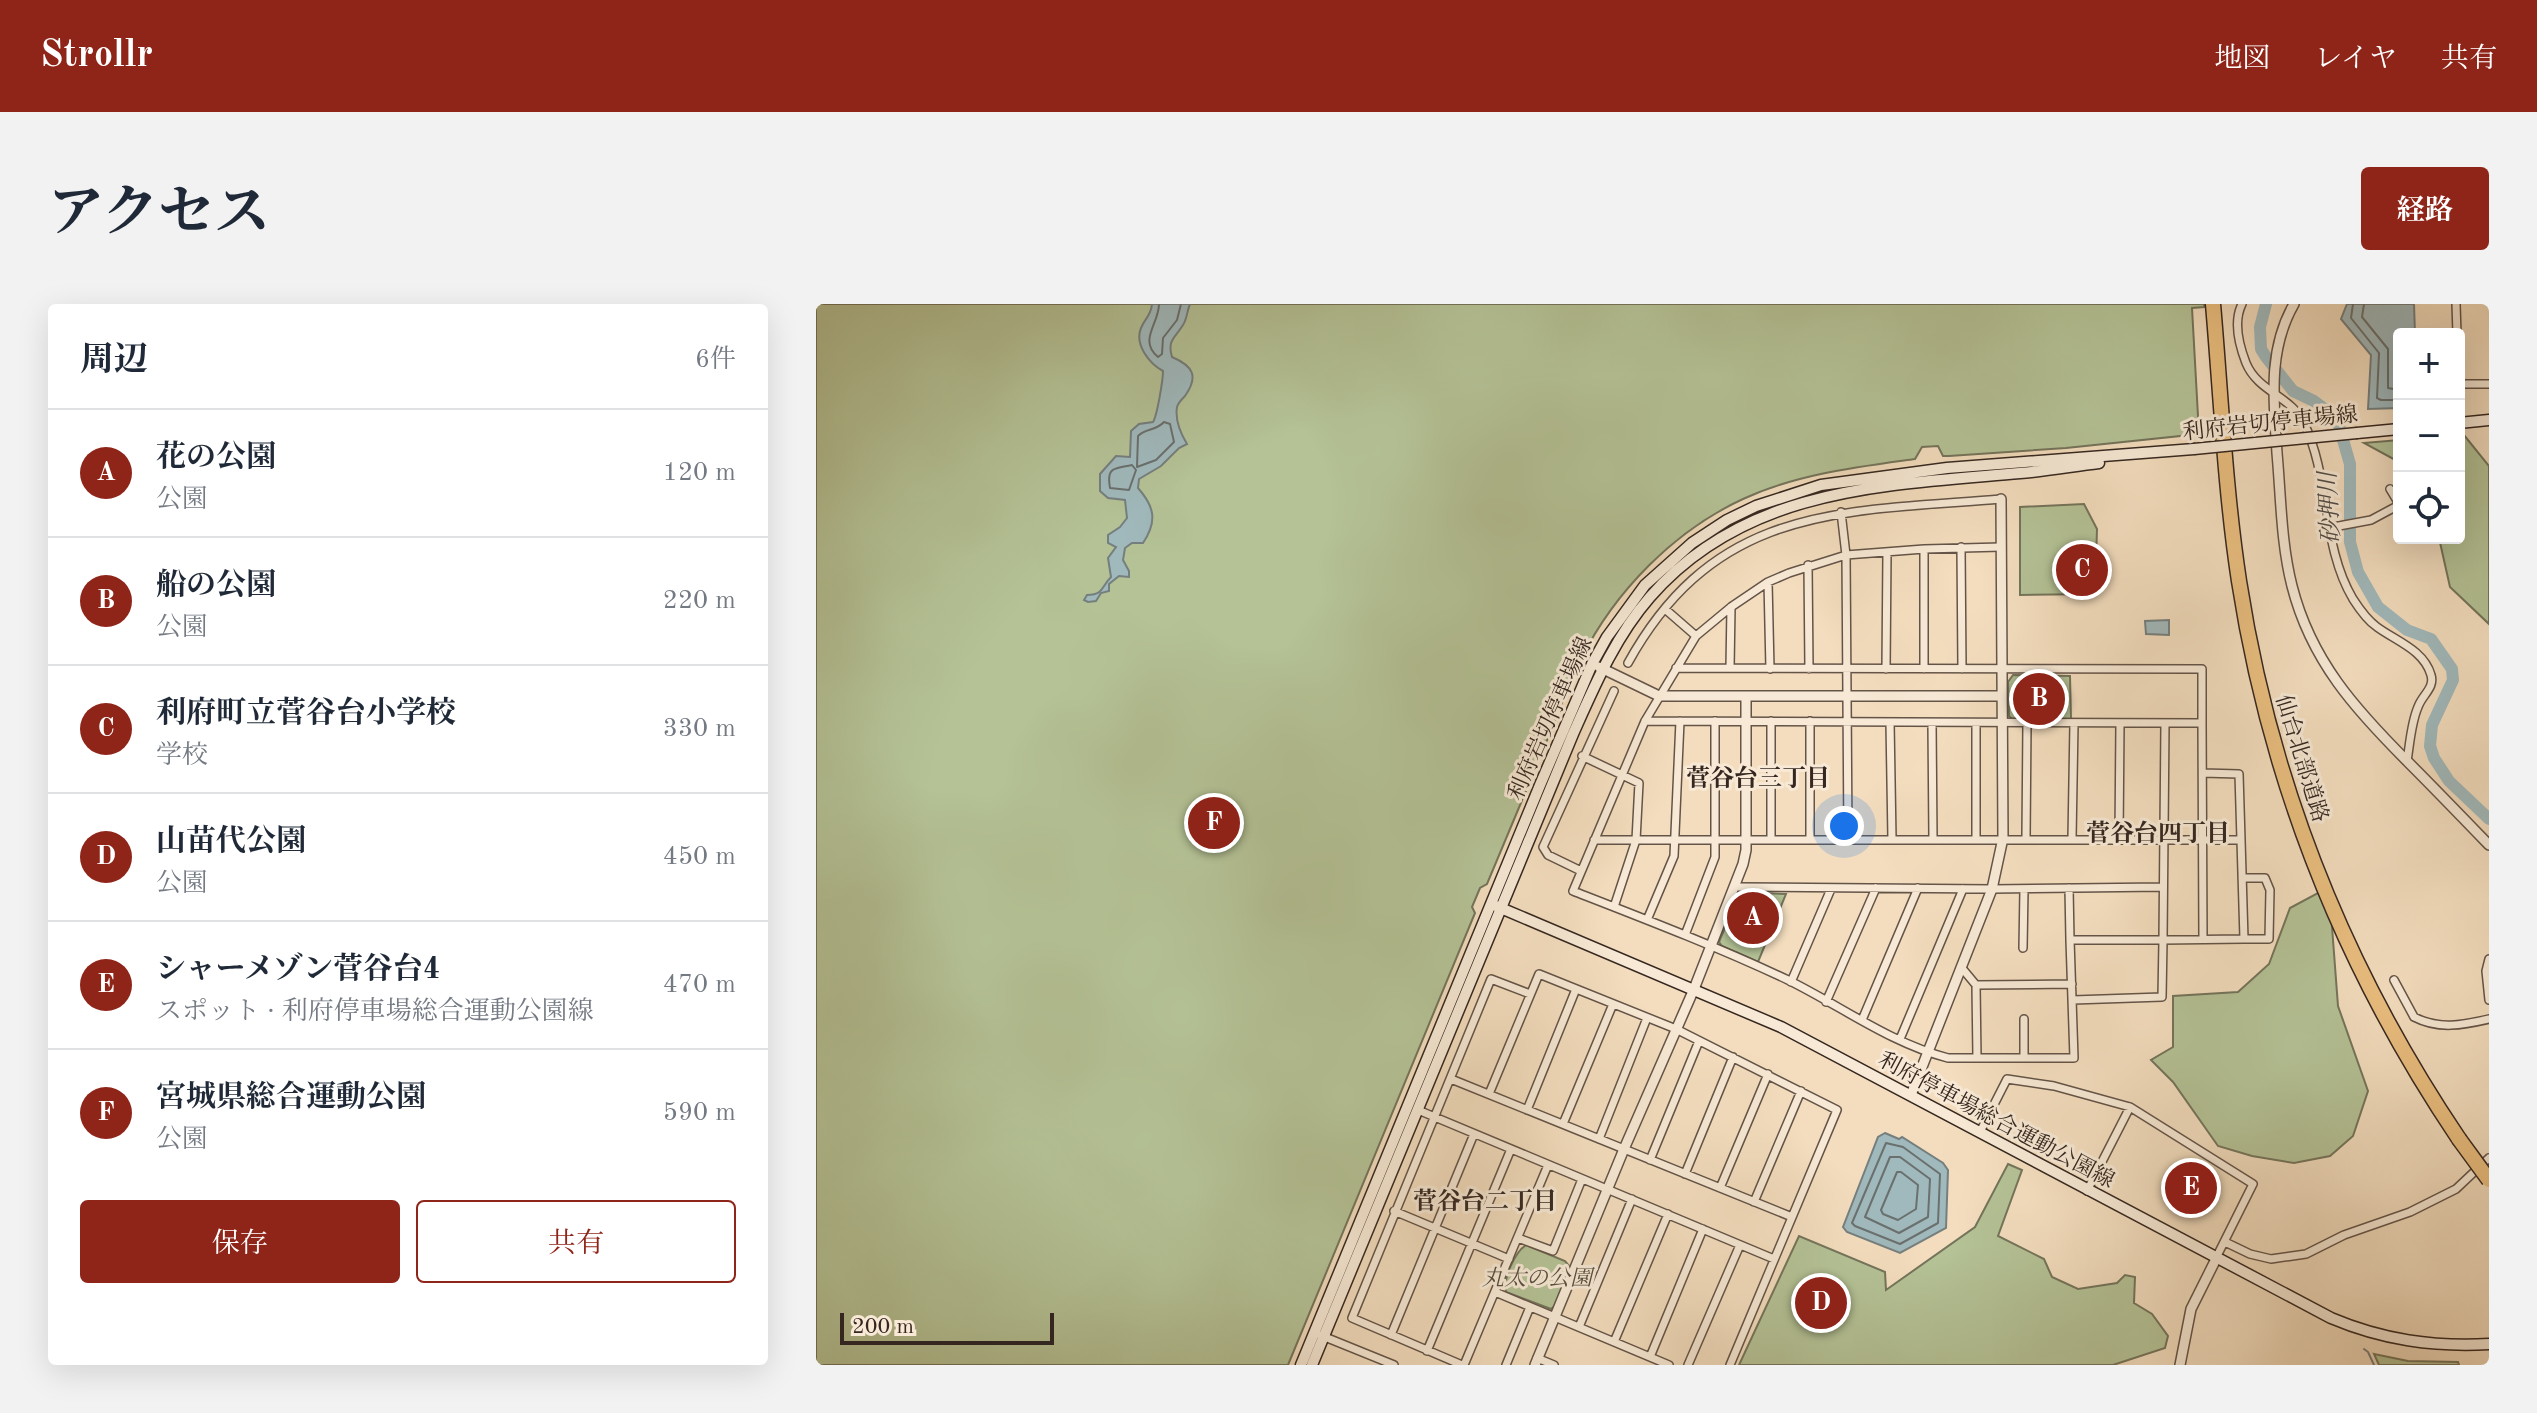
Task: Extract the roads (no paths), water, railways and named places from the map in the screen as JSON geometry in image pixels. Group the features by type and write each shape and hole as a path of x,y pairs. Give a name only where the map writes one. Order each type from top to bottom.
{"highway":[{"name":"仙台北部道路","path":"2213,304 2229,501 2249,638 2263,702 2291,801 2319,878 2371,992 2400,1047 2489,1180"}],"main road":[{"path":"2465,422 2489,420"},
{"name":"利府岩切停車場線","path":"1312,1365 1319,1335 1607,637 1645,585 1692,543 1756,506 1821,485 1856,479 2003,463 2144,454 2393,430"},
{"name":"利府岩切停車場線","path":"1301,1365 1319,1335 1418,1110 1495,906"},
{"name":"利府停車場総合運動公園線","path":"1495,906 1781,1027 2307,1307 2378,1335 2429,1344 2489,1344"}],"street":[{"path":"2242,304 2237,321 2246,362 2256,381 2288,402 2304,422 2323,486 2341,575 2361,612 2421,657 2432,677 2432,685 2414,716 2407,761"},
{"path":"2294,304 2275,356 2273,390 2285,557 2306,627 2322,661 2371,726 2489,845"},
{"path":"2456,304 2457,328"},
{"path":"2465,384 2489,384"},
{"path":"2390,489 2393,494"},
{"path":"1628,663 1638,644 1694,576 1741,544 1776,529 1841,512 2001,499 2003,838 1992,889 1911,1095"},
{"path":"2332,527 2379,517 2393,508"},
{"path":"1841,512 1846,555 1848,839"},
{"path":"1961,547 1962,669"},
{"path":"2001,547 1846,555 1808,565 1768,582 1731,607 1696,636 1645,721 1573,891 1685,935 1791,982 1929,1053 1948,1058 2074,1058 2069,888"},
{"path":"1924,549 1924,669"},
{"path":"1886,669 1887,552"},
{"path":"1808,565 1809,669"},
{"path":"1768,582 1770,669"},
{"path":"1730,668 1731,607"},
{"path":"1665,609 1696,636"},
{"path":"1597,667 1659,696 2001,696"},
{"path":"1676,668 2202,669 2203,939"},
{"path":"1581,871 1548,855 1543,847 1614,691"},
{"path":"1554,1365 1536,1362 1694,989 1743,864 1746,840 1746,696"},
{"path":"1645,721 2202,723"},
{"path":"1647,920 1674,856 1680,721"},
{"path":"1685,935 1715,857 1715,721"},
{"path":"1771,721 1771,840"},
{"path":"1810,721 1810,840"},
{"path":"1890,722 1892,839"},
{"path":"1932,723 1933,839"},
{"path":"1976,723 1976,838"},
{"path":"2026,838 2027,723"},
{"path":"2072,839 2074,723"},
{"path":"2119,839 2120,723"},
{"path":"2073,1000 2162,997 2165,723"},
{"path":"1582,756 1639,783 1636,840 1614,907"},
{"path":"2203,773 2239,774 2244,939"},
{"path":"1594,840 2241,840"},
{"path":"2070,940 2269,939 2270,890 2265,878 2242,878"},
{"path":"1735,887 2163,887"},
{"path":"1826,1002 1876,888"},
{"path":"1862,1020 1918,888"},
{"path":"1791,982 1831,889"},
{"path":"1900,1039 1963,889"},
{"path":"2023,948 2024,889"},
{"path":"2489,959 2486,971 2489,1000"},
{"path":"1961,967 1976,985 1977,1058"},
{"path":"1489,1094 1539,974 1676,1029 1837,1110 1730,1365"},
{"path":"1530,994 1491,979 1352,1318 1463,1365 1548,1165"},
{"path":"2394,980 2414,1017 2419,1020 2447,1027 2489,1019"},
{"path":"1976,985 2072,984"},
{"path":"1527,1110 1576,989"},
{"path":"1563,1124 1613,1004"},
{"path":"1599,1139 1647,1018"},
{"path":"2024,1019 2024,1058"},
{"path":"1650,1160 1699,1041"},
{"path":"1685,1174 1733,1057"},
{"path":"1720,1188 1768,1074"},
{"path":"1451,1079 1792,1217"},
{"path":"1980,1132 2007,1079 2054,1086 2130,1107 2253,1184 2191,1309 2180,1365"},
{"path":"1754,1202 1801,1091"},
{"path":"2087,1191 2130,1107"},
{"path":"1418,1110 1774,1259"},
{"path":"1391,1335 1474,1134"},
{"path":"1427,1351 1511,1149"},
{"path":"2225,1242 2250,1254 2271,1259 2306,1254 2344,1235 2410,1212 2456,1189 2489,1158"},
{"path":"1518,1238 1553,1251 1582,1179"},
{"path":"1579,1327 1632,1199"},
{"path":"1394,1211 1509,1259"},
{"path":"1614,1342 1668,1214"},
{"path":"1650,1357 1703,1229"},
{"path":"1688,1365 1740,1245"},
{"path":"1495,1292 1669,1365"},
{"path":"1506,1365 1530,1307"},
{"path":"1319,1335 1394,1365"}],"water":[{"path":"1152,304 1190,304 1184,323 1170,347 1172,357 1185,364 1193,377 1178,404 1177,412 1187,444 1161,466 1139,479 1138,488 1151,508 1151,528 1143,543 1132,543 1125,548 1123,560 1129,577 1119,576 1109,584 1109,591 1101,593 1096,601 1088,602 1084,600 1087,595 1100,592 1111,577 1108,558 1116,547 1108,543 1108,535 1127,518 1125,500 1108,498 1100,491 1100,474 1116,456 1130,457 1131,431 1139,424 1153,422 1158,406 1163,371 1148,359 1141,347 1139,334"},
{"path":"2347,304 2414,304 2415,328 2393,328 2393,408 2368,409 2371,355 2341,319"},
{"path":"2169,620 2169,635 2146,634 2145,621"},
{"path":"1885,1133 1899,1139 1902,1137 1943,1163 1948,1170 1946,1228 1900,1253 1847,1232 1843,1227 1878,1137"}],"waterway":[{"name":"砂押川","path":"2266,304 2260,327 2261,349 2293,391 2314,401 2331,414 2339,426 2350,464 2350,542 2358,572 2378,607 2407,630 2431,639 2452,669 2453,680 2432,725 2430,746 2434,758 2449,781 2489,819"},
{"path":"2364,1349 2374,1365"}],"place":[{"name":"利府町立菅谷台小学校","path":"2082,570"},
{"name":"船の公園","path":"2039,699"},
{"name":"宮城県総合運動公園","path":"1214,823"},
{"name":"花の公園","path":"1753,918"},
{"name":"シャーメゾン菅谷台4","path":"2191,1188"},
{"name":"山苗代公園","path":"1821,1303"}],"district":[{"name":"菅谷台三丁目","path":"1758,778"},
{"name":"菅谷台四丁目","path":"2158,833"},
{"name":"菅谷台二丁目","path":"1485,1201"}],"park label":[{"name":"丸太の公園","path":"1537,1277"}]}
